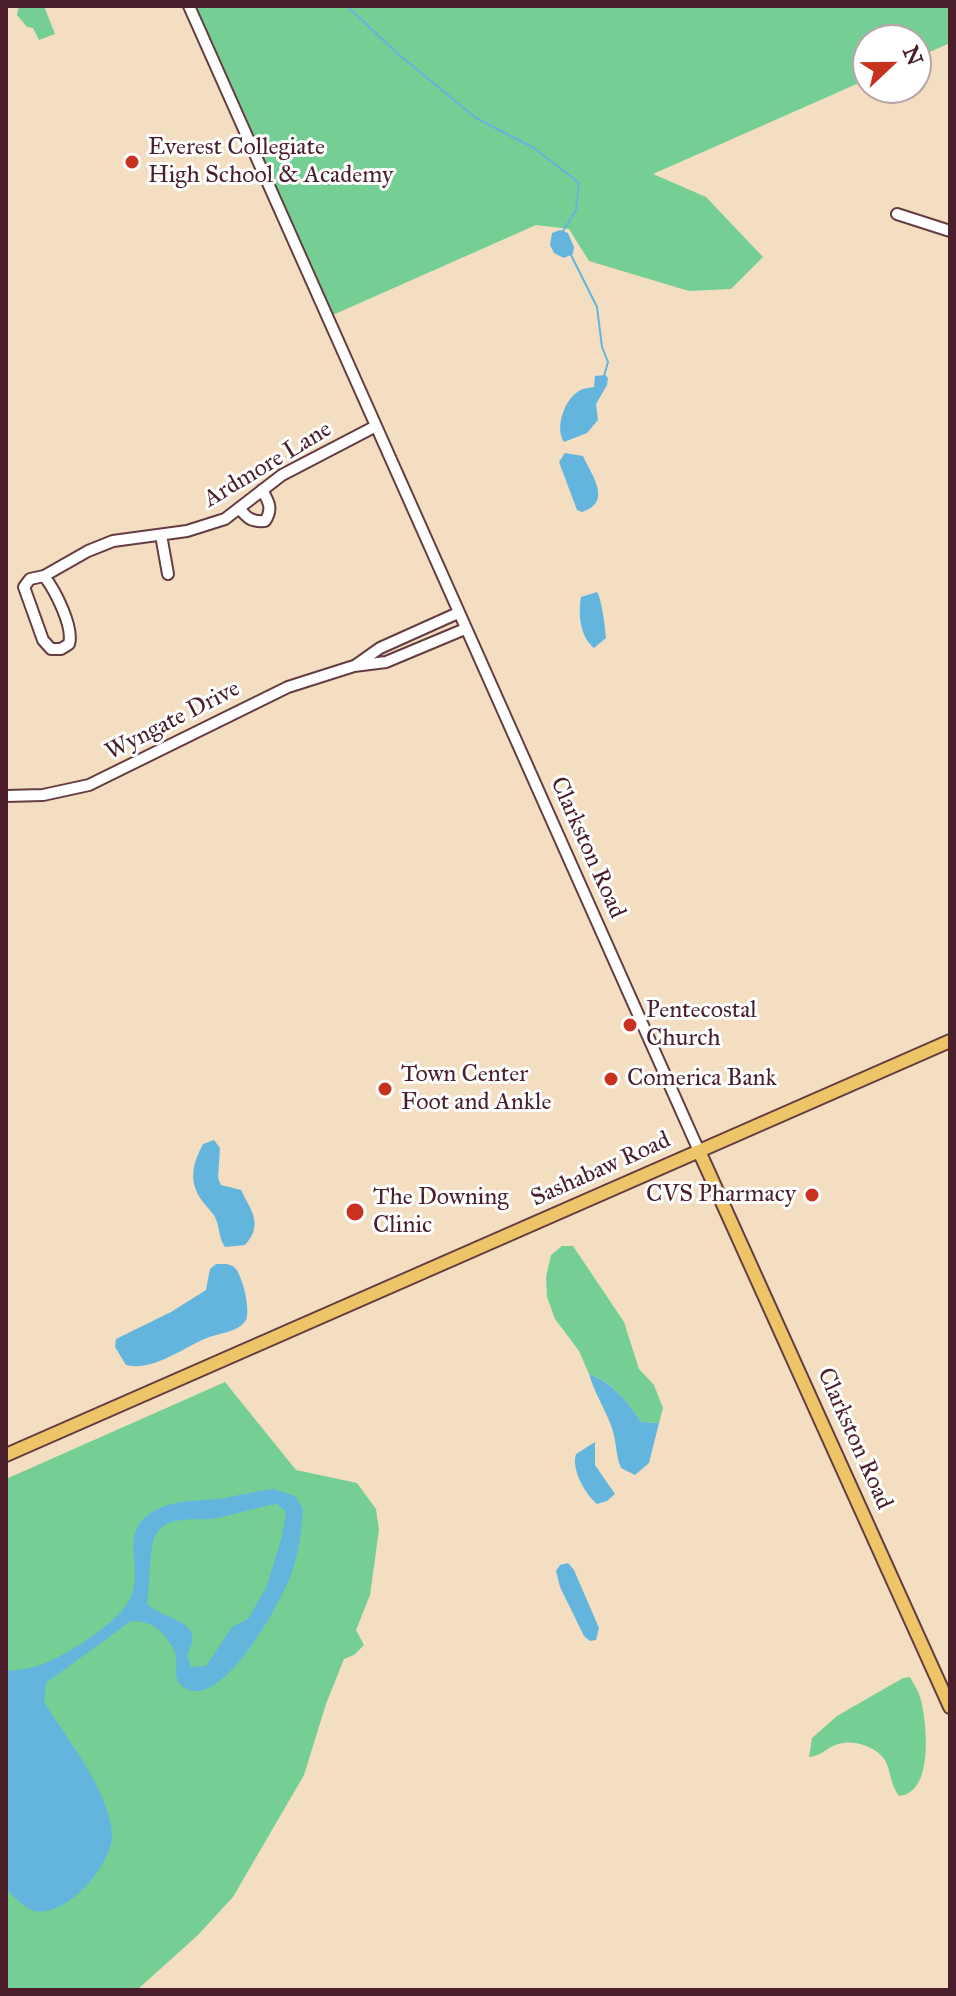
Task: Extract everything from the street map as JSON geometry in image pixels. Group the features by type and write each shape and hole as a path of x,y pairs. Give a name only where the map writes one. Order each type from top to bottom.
{"main road":[{"name":"Sashabaw Road","path":"6,1455 950,1041"},
{"name":"Clarkston Road","path":"699,1151 950,1707"}],"street":[{"name":"Clarkston Road","path":"189,6 699,1151"},
{"path":"897,214 950,231"},
{"name":"Ardmore Lane","path":"44,576 113,541 187,531 225,519 282,475 376,426"},
{"path":"239,508 247,519 265,521 270,505 262,490"},
{"path":"161,535 168,574"},
{"path":"44,576 53,587 72,635 69,644 61,649 51,649 43,640 24,587 30,579 44,576"},
{"name":"Wyngate Drive","path":"354,666 380,648 458,613"},
{"name":"Wyngate Drive","path":"6,796 43,795 89,785 267,696 325,674 386,662 465,629"}],"green space":[{"path":"19,6 44,6 55,34 39,40 33,28 27,27 17,15"},
{"path":"189,6 950,6 950,43 932,51 932,24 852,24 852,86 653,174 706,197 763,257 731,289 689,291 589,261 569,229 536,225 326,318"},
{"path":"562,1246 573,1246 624,1322 639,1369 654,1385 663,1408 659,1423 641,1422 619,1394 589,1374 579,1351 555,1319 547,1297 546,1277 551,1255"},
{"path":"225,1382 296,1470 357,1483 376,1509 379,1530 370,1595 356,1630 364,1645 354,1655 344,1659 304,1775 233,1897 198,1935 137,1990 6,1990 6,1479"},
{"path":"910,1677 921,1700 926,1741 923,1771 910,1792 899,1796 885,1760 864,1745 850,1742 834,1745 809,1757 812,1738 837,1716 903,1678"}],"water":[{"path":"560,230 568,233 574,247 573,254 564,258 554,253 550,245 552,233"},
{"path":"605,375 607,385 596,404 598,420 587,433 564,442 561,421 570,399 582,389 594,387 595,376"},
{"path":"565,453 583,456 598,488 596,502 582,512 577,510 559,462"},
{"path":"597,592 606,638 594,648 583,631 580,604 581,597"},
{"path":"214,1140 220,1148 218,1178 221,1185 241,1190 252,1211 254,1230 245,1245 225,1247 215,1217 195,1187 193,1173 196,1159 203,1144"},
{"path":"216,1264 232,1266 240,1276 247,1308 243,1324 157,1362 126,1365 115,1347 116,1339 171,1312 206,1290 210,1269"},
{"path":"589,1374 619,1394 641,1422 659,1423 649,1463 635,1475 621,1468 612,1429"},
{"path":"595,1442 595,1465 615,1494 597,1504 580,1481 575,1467 576,1454"},
{"path":"273,1489 295,1496 303,1509 296,1559 285,1589 263,1629 232,1669 216,1684 200,1691 185,1688 177,1678 175,1653 160,1630 152,1625 131,1621 46,1683 44,1702 95,1782 112,1833 105,1859 74,1897 48,1911 28,1908 6,1889 6,1671 33,1667 58,1657 96,1634 119,1614 132,1594 134,1541 140,1523 148,1515 175,1503","holes":["277,1504 286,1512 282,1537 266,1588 248,1619 232,1627 206,1666 191,1667 187,1655 192,1635 188,1628 147,1604 155,1536 174,1521 217,1518"]},
{"path":"568,1563 574,1570 599,1628 596,1640 590,1641 584,1636 560,1587 556,1571 560,1565"}],"waterway":[{"path":"347,6 398,54 476,118 534,148 579,183 576,210 562,233"},
{"path":"570,253 597,307 602,347 608,362 604,376"}],"place":[{"name":"Everest Collegiate High School & Academy","path":"132,162"},
{"name":"Pentecostal Church","path":"630,1025"},
{"name":"Comerica Bank","path":"611,1079"},
{"name":"Town Center Foot and Ankle","path":"385,1089"},
{"name":"CVS Pharmacy","path":"812,1195"},
{"name":"The Downing Clinic","path":"355,1212"}]}
